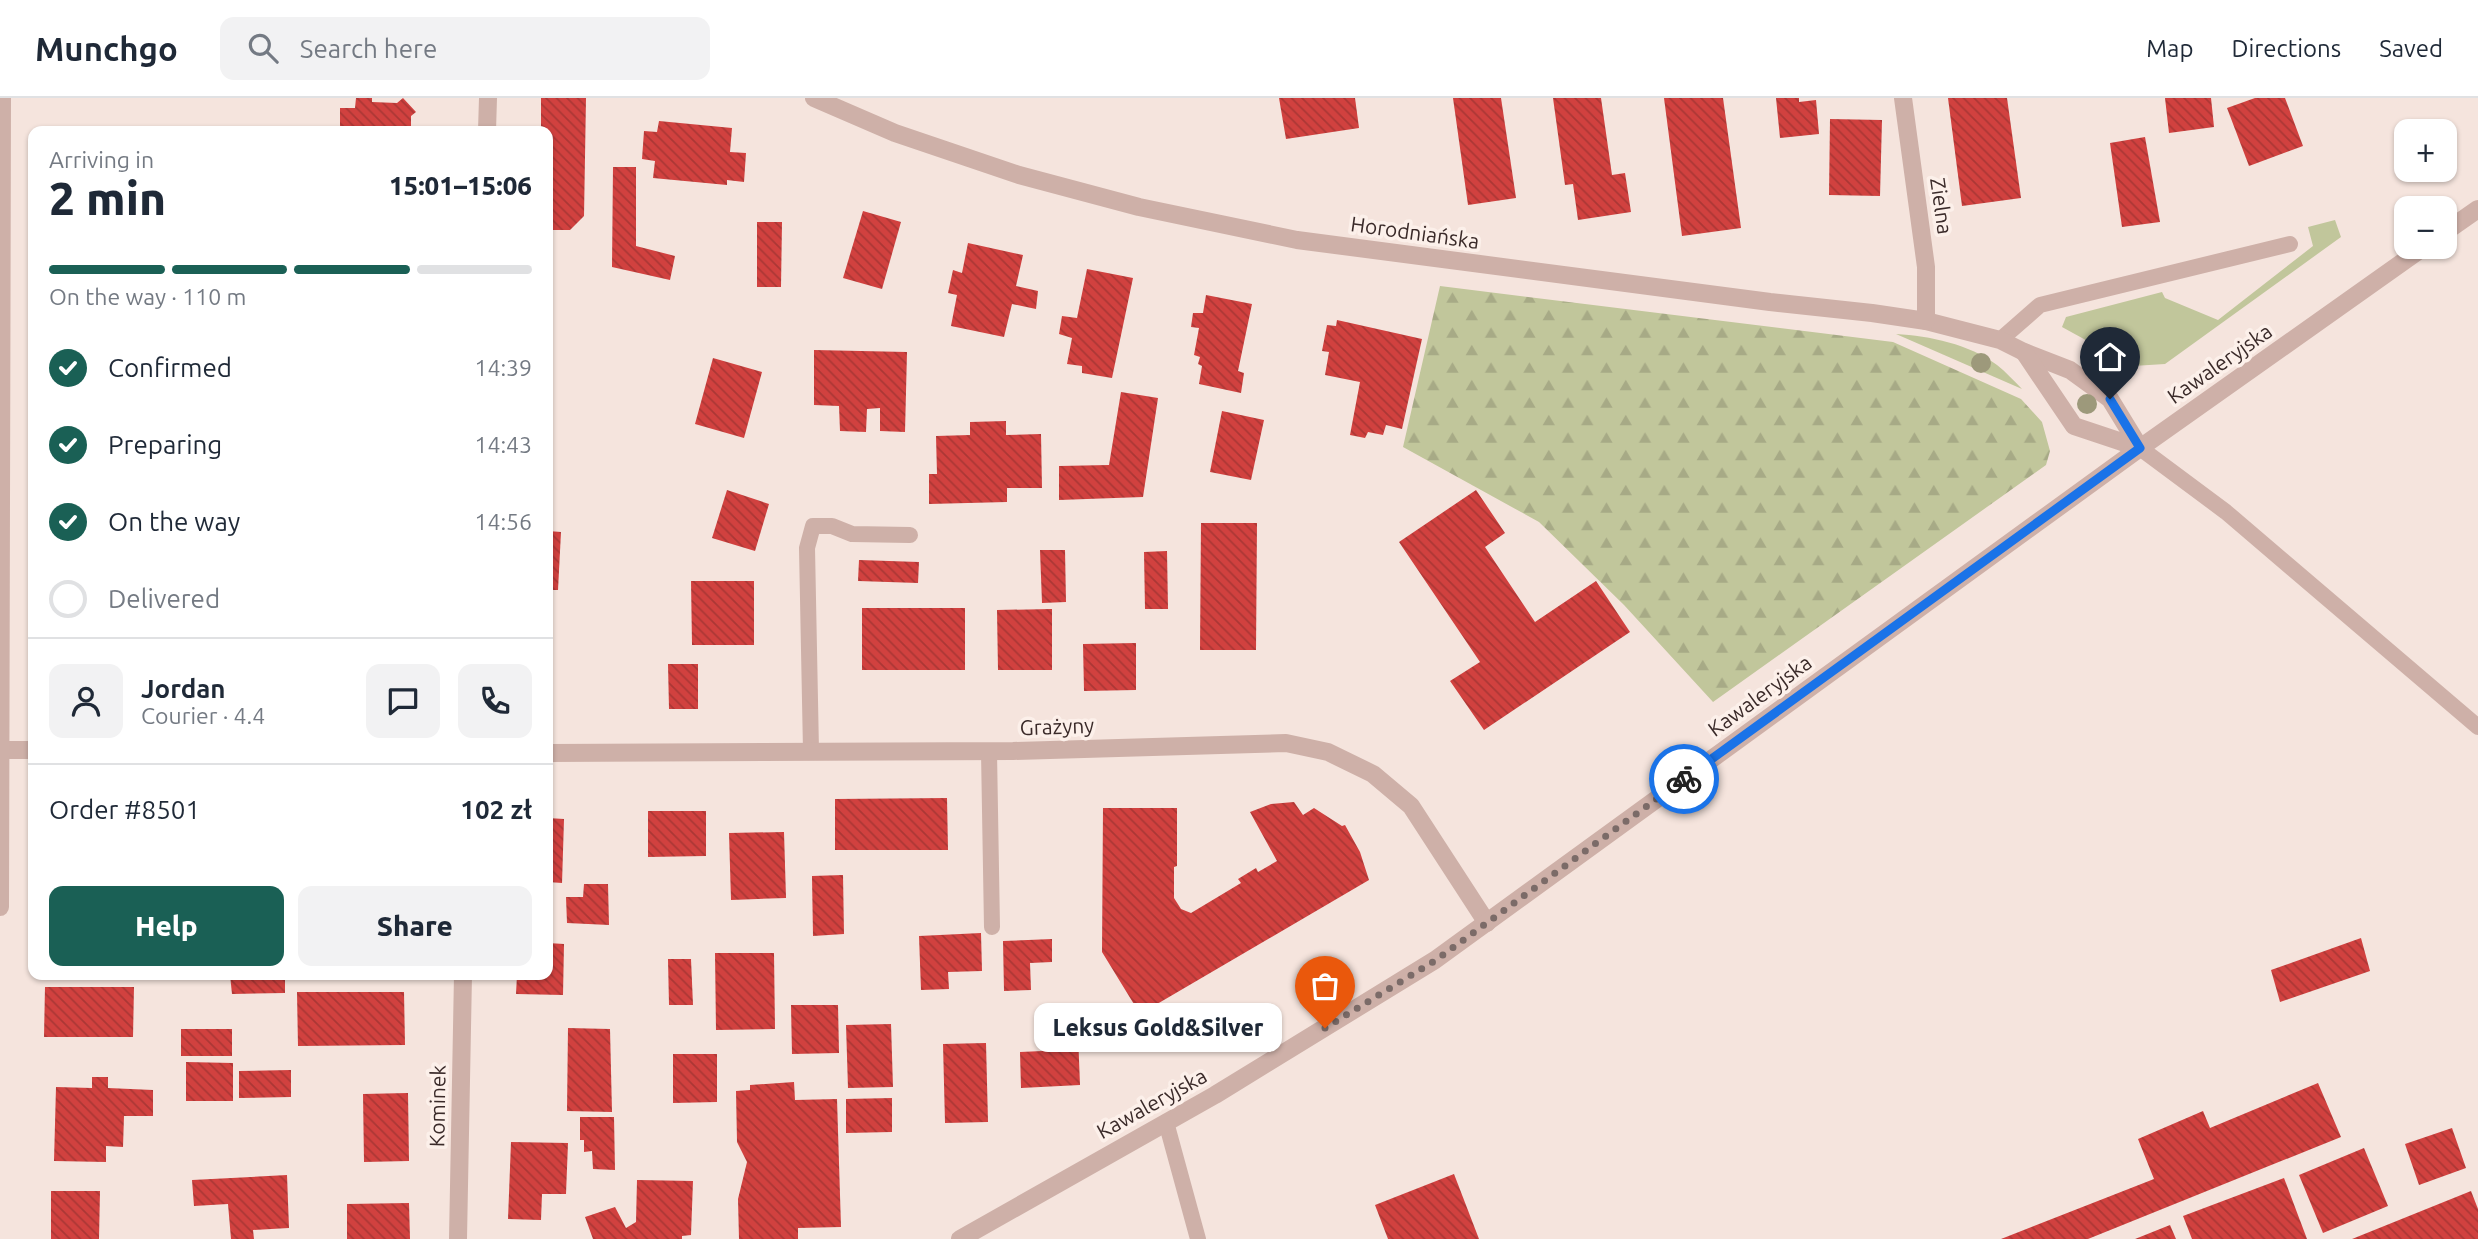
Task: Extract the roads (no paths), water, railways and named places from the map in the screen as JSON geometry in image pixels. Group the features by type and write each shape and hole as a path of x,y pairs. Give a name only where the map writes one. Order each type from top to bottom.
{"street":[{"path":"0,907 2,98"},
{"path":"488,98 488,126"},
{"name":"Horodniańska","path":"814,98 895,134 1019,174 1139,207 1297,240 1926,321 2000,340 2070,370 2110,399 2140,448"},
{"name":"Zielna","path":"1903,98 1926,267 1926,321"},
{"path":"2457,224 2478,209"},
{"name":"Kawaleryjska","path":"960,1239 1215,1095 1436,960 2140,448 2407,259"},
{"name":"Horodniańska","path":"2024,352 2074,426 2140,448"},
{"name":"Grażyny","path":"553,753 989,752 1286,743 1328,752 1373,774 1411,806 1487,923"},
{"path":"0,750 28,750"},
{"name":"Kominek","path":"458,1239 463,980"}],"lane":[{"path":"2000,340 2040,305 2290,244"},
{"path":"2140,448 2226,512 2478,727"},
{"path":"811,751 807,548 813,526 832,526 852,534 910,535"},
{"path":"989,752 992,927"},
{"path":"1166,1122 1198,1239"}],"place":[{"name":"Leksus Gold&Silver","path":"1325,1028"}]}
